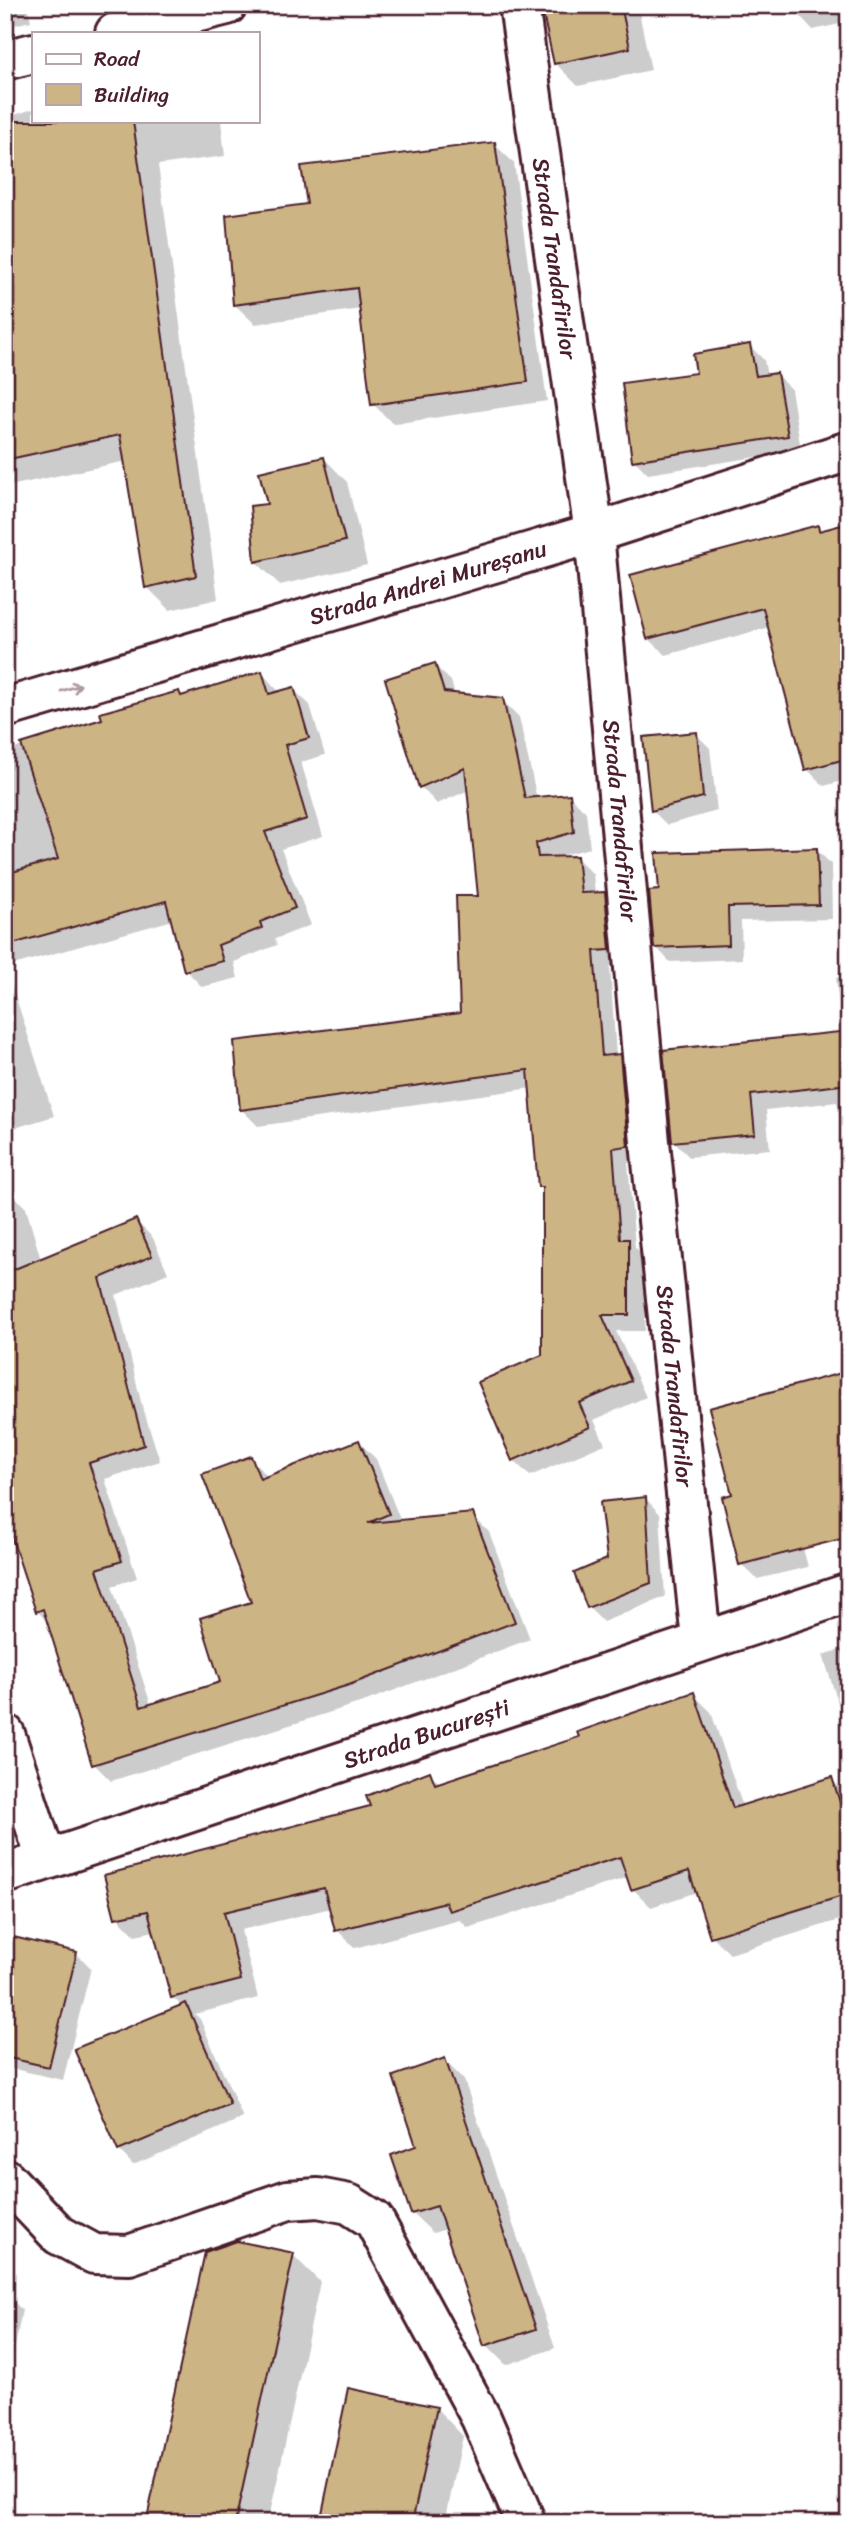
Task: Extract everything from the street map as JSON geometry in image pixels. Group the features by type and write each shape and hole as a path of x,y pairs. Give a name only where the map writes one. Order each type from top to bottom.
{"street":[{"path":"119,32 227,5"},
{"name":"Strada Trandafirilor","path":"519,5 594,533 650,1142 701,1640"},
{"path":"5,60 32,54"},
{"name":"Strada Andrei Mureșanu","path":"5,708 594,533 849,451"},
{"name":"Strada București","path":"5,1874 701,1640 849,1593"},
{"path":"5,1734 46,1859"},
{"path":"5,2178 59,2235 94,2254 129,2255 288,2200 318,2198 349,2204 374,2220 481,2418 526,2523"}],"building":[{"path":"541,5 621,5 630,48 554,64"},
{"path":"5,121 133,122 196,576 145,588 120,435 5,460"},
{"path":"495,142 528,382 371,405 357,288 233,305 226,215 307,204 301,166"},
{"path":"750,344 756,376 777,373 788,436 632,461 622,383 696,373 693,354"},
{"path":"324,457 345,541 255,562 250,506 267,504 259,472"},
{"path":"849,523 849,758 805,770 763,608 647,639 630,575 818,525 819,531"},
{"path":"435,663 444,692 503,698 525,798 570,794 574,832 536,843 538,857 577,856 581,893 605,892 610,950 594,951 602,1056 620,1054 628,1146 613,1148 620,1239 629,1239 629,1315 602,1315 631,1381 579,1403 590,1427 512,1461 478,1382 542,1355 542,1187 538,1187 528,1070 240,1110 234,1041 460,1013 456,896 478,896 465,768 419,788 385,679"},
{"path":"262,671 269,694 294,687 309,738 285,745 307,819 265,832 295,908 260,922 262,928 218,945 223,961 184,971 166,901 5,946 5,874 58,859 21,744 102,719 100,713 179,691 181,696"},
{"path":"697,732 703,797 651,811 643,737"},
{"path":"817,848 819,905 728,907 729,945 654,948 649,891 659,890 656,853"},
{"path":"849,1031 849,1084 751,1095 755,1134 672,1142 663,1050"},
{"path":"136,1219 152,1256 100,1278 144,1445 89,1463 122,1561 97,1569 141,1707 220,1682 200,1618 251,1602 202,1474 251,1456 260,1479 359,1440 389,1514 368,1523 473,1513 515,1622 349,1685 92,1765 43,1609 36,1612 5,1517 5,1273"},
{"path":"849,1371 849,1537 739,1565 722,1497 732,1494 709,1408"},
{"path":"646,1497 651,1583 587,1608 574,1573 607,1559 600,1502"},
{"path":"694,1692 733,1808 832,1777 849,1831 849,1894 710,1937 689,1871 631,1890 620,1857 449,1911 445,1902 335,1931 324,1888 224,1912 241,1980 171,1998 148,1911 115,1918 104,1875 370,1806 366,1796 430,1771 435,1784 579,1737 577,1732"},
{"path":"5,1935 77,1952 49,2067 5,2057"},
{"path":"186,2003 230,2104 118,2151 74,2049"},
{"path":"445,2058 536,2329 484,2346 437,2206 411,2214 391,2155 416,2146 393,2076"},
{"path":"237,2241 294,2253 235,2523 146,2523 205,2252"},
{"path":"348,2388 437,2407 412,2523 320,2523"}]}
